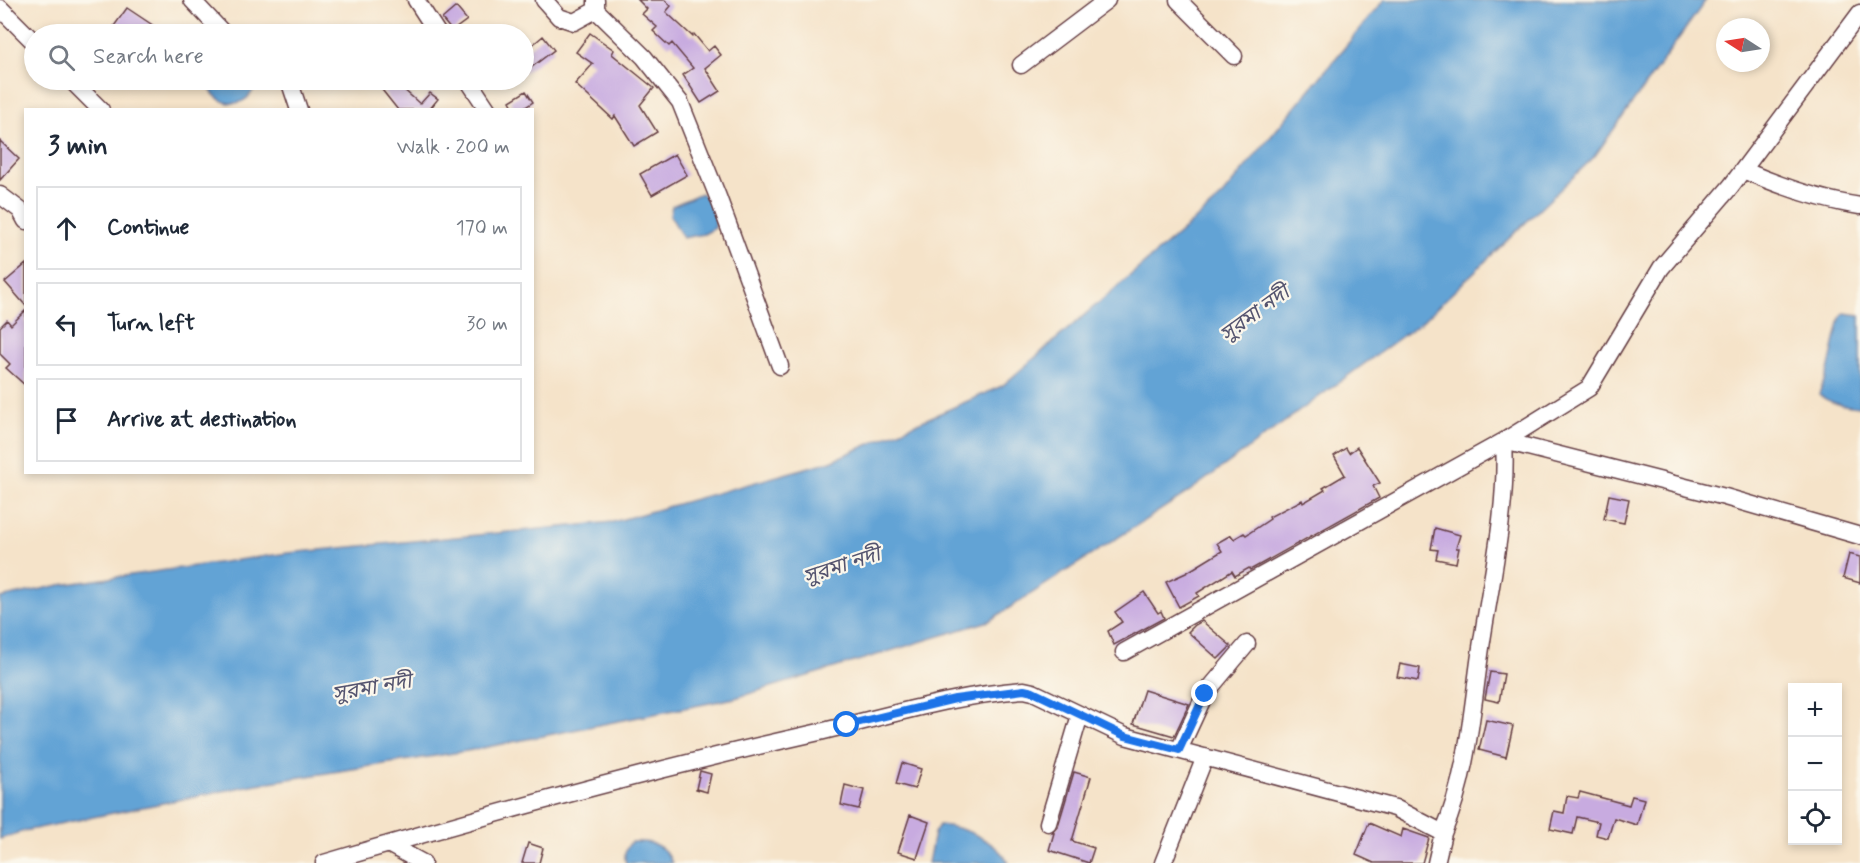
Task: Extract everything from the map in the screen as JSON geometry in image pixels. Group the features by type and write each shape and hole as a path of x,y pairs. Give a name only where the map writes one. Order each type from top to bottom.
{"street":[{"path":"192,0 215,24"},
{"path":"416,0 432,24"},
{"path":"544,0 559,17 574,22 596,5 644,57 680,102 711,177 780,366"},
{"path":"1021,64 1107,0"},
{"path":"1178,0 1234,56"},
{"path":"0,8 24,32"},
{"path":"1124,652 1504,441 1589,388 1661,268 1743,170 1860,13"},
{"path":"81,90 99,108"},
{"path":"292,90 298,108"},
{"path":"475,90 487,108"},
{"path":"1743,170 1774,183 1841,203 1860,206"},
{"path":"0,195 20,210 24,217"},
{"path":"1504,441 1725,497 1860,536"},
{"path":"1436,863 1443,832 1454,808 1469,742 1499,529 1505,466 1504,441"},
{"path":"1179,750 1205,694 1247,644"},
{"path":"324,863 744,749 955,699 1024,690 1033,692 1125,736 1395,808 1443,832"},
{"path":"1048,823 1080,715"},
{"path":"1163,863 1205,757"},
{"path":"388,844 423,863"}],"water":[{"name":"সুরমা নদী","path":"1384,0 1706,0 1594,157 1423,321 1187,493 989,621 735,698 467,751 257,784 24,831 0,839 0,598 60,585 288,553 613,522 831,461 1002,386 1219,199"},
{"path":"211,90 253,90 248,98 240,102 224,102"},
{"path":"701,193 712,208 715,228 704,234 683,238 670,215 672,206"},
{"path":"1844,313 1860,315 1860,407 1833,402 1819,394 1828,371 1840,318"},
{"path":"939,825 969,832 988,841 1009,863 928,863 934,833"},
{"path":"631,842 656,845 665,852 672,863 626,863 625,851"}],"building":[{"path":"638,0 665,0 671,6 666,12 692,36 694,34 708,51 714,46 721,55 705,68 720,91 701,103 683,75 693,68 672,43 669,46 653,31 657,27 642,14 647,9"},
{"path":"456,7 467,20 462,24 446,24 442,19"},
{"path":"127,8 151,24 115,24"},
{"path":"590,33 614,50 612,54 654,88 640,105 657,132 634,146 615,116 613,119 575,84 593,64 576,52"},
{"path":"543,36 554,50 534,65 534,44"},
{"path":"382,90 404,90 420,104 430,93 438,99 431,108 396,108"},
{"path":"526,91 533,102 524,108 514,108 510,101"},
{"path":"0,141 19,159 0,180"},
{"path":"675,154 687,175 652,195 640,174"},
{"path":"24,266 24,304 5,282"},
{"path":"24,312 24,384 6,368 10,364 0,354 0,327 7,320 11,325"},
{"path":"1357,447 1380,483 1373,486 1379,498 1250,570 1249,568 1235,576 1232,571 1197,593 1199,596 1179,607 1166,582 1186,573 1222,551 1217,543 1231,535 1234,539 1244,533 1246,535 1270,519 1269,517 1302,500 1303,503 1325,490 1323,488 1345,475 1334,456 1346,448 1349,453"},
{"path":"1609,495 1629,499 1624,523 1604,519"},
{"path":"1435,528 1460,535 1456,548 1459,548 1456,563 1436,559 1438,550 1431,549"},
{"path":"1849,554 1860,557 1860,583 1843,578"},
{"path":"1144,592 1158,613 1161,611 1164,618 1114,645 1108,631 1122,622 1115,612"},
{"path":"1202,621 1231,646 1218,659 1188,632"},
{"path":"1400,664 1420,668 1418,681 1397,677"},
{"path":"1490,672 1504,674 1499,702 1485,699"},
{"path":"1144,690 1189,704 1174,736 1133,724"},
{"path":"1486,720 1513,726 1506,757 1479,750"},
{"path":"902,763 921,769 915,789 896,784"},
{"path":"700,771 711,774 707,792 696,789"},
{"path":"1074,772 1091,777 1072,841 1094,848 1089,863 1049,850 1054,833 1052,833 1058,826"},
{"path":"845,785 864,790 859,809 841,805"},
{"path":"1580,792 1629,805 1632,796 1644,799 1637,825 1614,818 1608,838 1596,835 1599,822 1577,817 1573,834 1550,829 1554,811 1564,813 1567,796 1578,798"},
{"path":"910,815 929,822 917,858 898,852"},
{"path":"1369,823 1401,837 1403,829 1429,838 1422,863 1374,863 1356,855"},
{"path":"528,843 543,848 539,863 522,863"}],"route":[{"path":"847,725 955,699 1024,690 1033,692 1125,736 1179,750 1205,694"}]}
